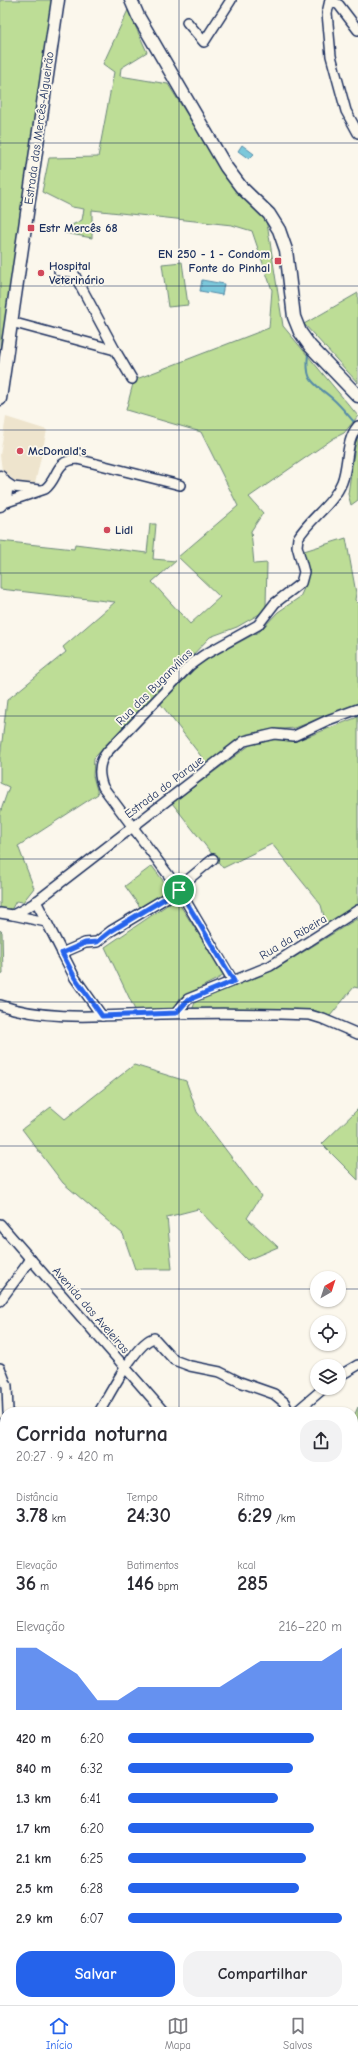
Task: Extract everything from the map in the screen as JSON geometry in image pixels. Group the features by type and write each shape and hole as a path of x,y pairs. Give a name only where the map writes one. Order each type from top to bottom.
{"main road":[{"name":"Estrada das Mercês-Algueirão","path":"0,399 58,0"},
{"path":"131,0 141,21 220,159 241,187 269,214 279,230 286,250 294,317 300,332 310,346 358,396"},
{"path":"0,504 6,493 2,479"}],"street":[{"path":"187,22 204,42 231,0"},
{"path":"358,29 339,5 330,0 327,13 332,56 346,111 358,133"},
{"path":"59,271 73,272 132,379"},
{"path":"11,322 115,350"},
{"name":"Rua das Buganvílias","path":"234,981 178,889 131,827 101,782 99,766 103,757 195,661 258,625 275,604 301,583 304,572 297,546 298,538 339,488 347,466 351,436 358,426"},
{"path":"0,504 42,490 50,484 62,464 70,460 77,459 180,485"},
{"path":"2,479 13,487 42,490"},
{"name":"Estrada do Parque","path":"13,915 36,900 244,741 274,734 294,736 328,720 358,709"},
{"path":"62,953 85,943 97,942 111,931 178,889 213,859"},
{"path":"36,900 75,978 102,1016"},
{"name":"Rua da Ribeira","path":"176,1013 188,1000 270,966 358,910"},
{"path":"0,913 46,922"},
{"path":"0,1005 31,1014 102,1016 176,1013 310,1015 358,1034"},
{"name":"Avenida das Aveleiras","path":"0,1224 160,1407"},
{"path":"0,1301 31,1258"},
{"path":"102,1407 125,1368 145,1343 154,1338 174,1360 190,1366 220,1372 240,1382 274,1394 284,1402 286,1407"},
{"path":"346,1372 358,1365"},
{"path":"0,1368 7,1386 8,1407"},
{"path":"302,1407 316,1395"}],"shaded area":[{"path":"6,417 47,430 35,484 16,482 2,470 0,455"}],"green space":[{"path":"0,0 58,0 0,365"},
{"path":"128,10 147,52 121,68 120,76 168,84 220,167 265,218 283,326 358,416 344,433 334,438 249,497 263,513 251,531 254,564 267,563 266,606 263,612 237,627 210,637 94,758 93,776 98,794 18,846 34,888 23,902 16,901 11,910 0,908 0,813 9,787 0,783 0,758 7,700 66,652 63,647 115,602 0,589 0,541 74,549 75,544 147,553 150,524 156,524 153,559 176,561 152,582 190,624 220,597 178,557 238,506 201,432 126,410 134,380 269,328 272,290 252,231 232,225 92,210 92,238 65,233 66,228 82,220 84,209 72,207 42,192 49,158 98,157 114,72 103,64"},
{"path":"182,262 188,305 168,307 162,264"},
{"path":"358,293 358,383 304,324"},
{"path":"358,437 358,500 351,505 348,494 356,439"},
{"path":"346,538 356,593 355,600 358,603 358,704 295,728 247,734 207,764 160,703 201,663 260,631 278,612 300,597 306,584 307,572 304,551"},
{"path":"358,717 358,906 326,924 321,905 272,844 223,868 172,803 250,745 277,739 296,741"},
{"path":"152,866 170,890 140,907 125,886"},
{"path":"176,899 225,975 180,998 174,1009 135,1010 105,947"},
{"path":"358,918 358,988 354,987 330,1016 313,1010 192,1010 196,1000 274,970"},
{"path":"0,930 2,932 3,973 0,974"},
{"path":"134,1065 186,1081 197,1112 261,1196 247,1218 278,1247 247,1260 198,1209 167,1217 172,1269 135,1269 123,1234 63,1183 22,1129 51,1107 65,1119"},
{"path":"358,1109 358,1180 322,1144"}],"water":[{"path":"242,145 254,154 249,159 238,151"},
{"path":"202,280 224,284 222,295 200,291"}],"waterway":[{"path":"308,353 307,363 309,376 315,384 336,401 354,422"}],"place":[{"name":"Estr Mercês 68","path":"31,228"},
{"name":"EN 250 - 1 - Condom Fonte do Pinhal","path":"278,261"},
{"name":"Hospital Veterinário","path":"41,273"},
{"name":"McDonald's","path":"20,451"},
{"name":"Lidl","path":"107,530"}],"route":[{"path":"179,890 234,981 188,1000 176,1013 102,1016 75,978 62,953 85,943 97,942 111,931 179,890"}]}
